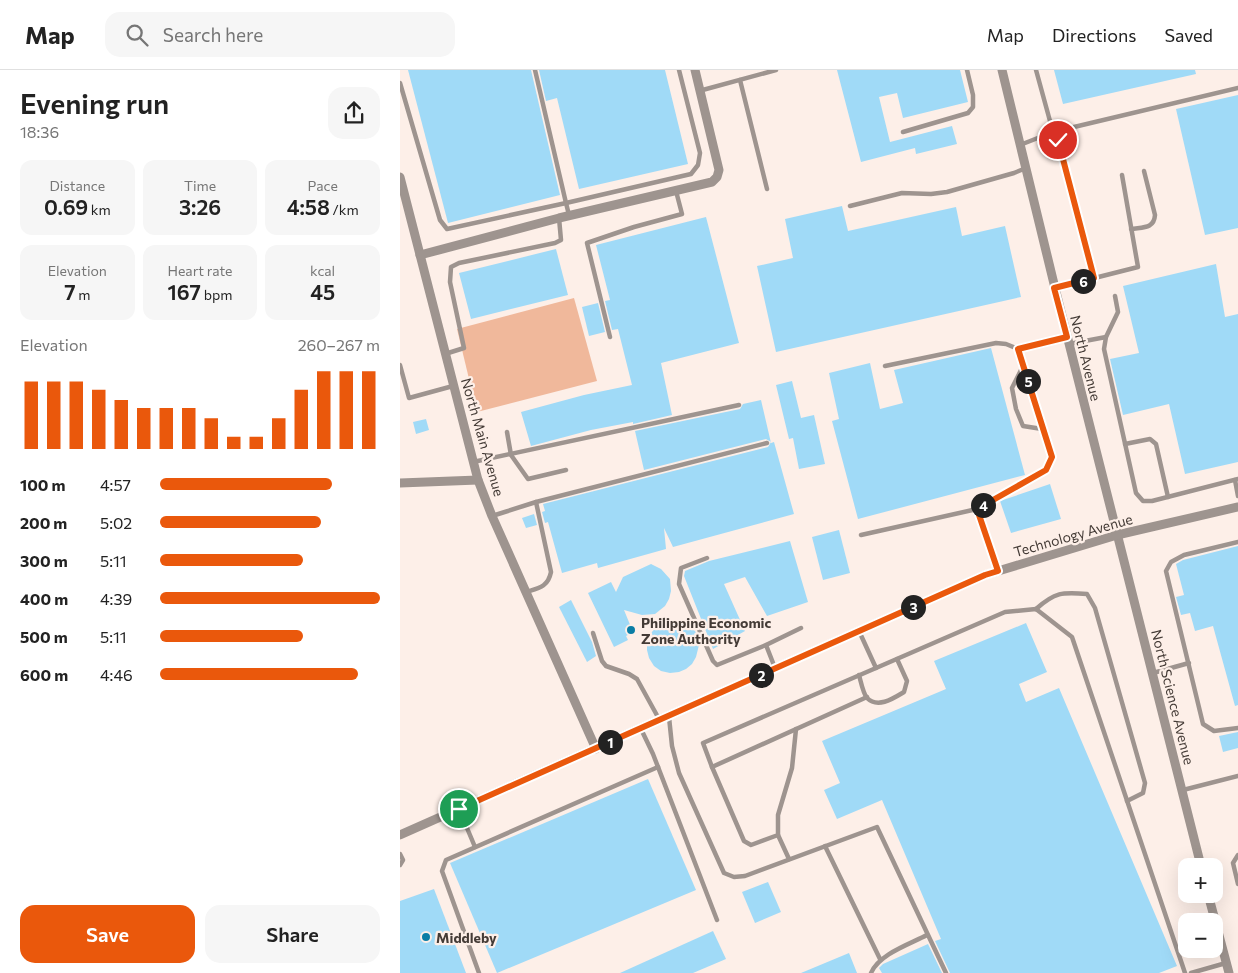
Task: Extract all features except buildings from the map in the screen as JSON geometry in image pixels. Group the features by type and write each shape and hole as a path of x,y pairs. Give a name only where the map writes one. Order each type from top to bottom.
{"street":[{"path":"420,254 559,218 712,182 717,177 719,170 695,70"},
{"name":"North Avenue","path":"1002,70 1054,288 1117,536"},
{"name":"North Main Avenue","path":"400,177 478,480 492,516 596,748"},
{"path":"400,483 478,480"},
{"name":"Technology Avenue","path":"400,835 985,575 1117,536 1238,507"},
{"name":"North Science Avenue","path":"1117,536 1200,858"},
{"path":"1210,903 1229,973"}],"lane":[{"path":"536,70 569,216"},
{"path":"400,83 440,220 447,229 691,174 698,165 700,153 679,70"},
{"path":"700,91 776,70"},
{"path":"903,132 968,113 973,107 973,95 967,70"},
{"path":"1036,70 1053,132 1058,140 1094,278"},
{"path":"740,80 767,189"},
{"path":"1020,145 1053,132 1238,88"},
{"path":"850,206 902,193 931,194 947,192 1026,168"},
{"path":"1131,229 1151,226 1154,222 1155,215 1144,171"},
{"path":"1054,288 1138,267 1122,175"},
{"path":"610,336 587,243 634,227 682,214 676,190"},
{"path":"445,354 464,348 450,282 451,268 459,263 555,243 561,240 559,218"},
{"path":"1115,296 1118,312 1106,337 1104,349 1136,492 1143,501 1152,501 1237,479 1238,496"},
{"path":"884,366 996,342 1018,349 1106,337"},
{"path":"861,535 977,509 1046,470 1052,457 1018,349"},
{"path":"400,365 409,398 453,386"},
{"path":"1023,366 1012,388 1016,409 1023,426 1042,429"},
{"path":"473,462 739,405"},
{"path":"507,432 511,455 528,479 566,470"},
{"path":"1125,444 1150,439 1156,444 1168,497"},
{"path":"492,516 536,502 767,443"},
{"path":"526,592 542,586 549,580 551,572 536,502"},
{"path":"977,509 998,571"},
{"path":"1238,542 1184,554 1171,562 1166,571 1203,724 1214,731 1238,728"},
{"path":"707,558 681,568 679,584 713,661 717,665 766,646 801,628"},
{"path":"778,834 751,845 744,841 703,743 1005,612 1036,609 1050,597 1064,592 1087,594 1095,608 1145,783 1142,794 1127,801"},
{"path":"1036,609 1072,638 1185,973"},
{"path":"859,631 876,668"},
{"path":"593,633 602,661 606,666 629,674 637,679 664,719 679,773 724,873 734,877 745,876 877,826 946,973"},
{"path":"766,646 775,668"},
{"path":"859,675 867,697 874,702 887,702 904,692 907,681 897,659"},
{"path":"1153,673 1189,663"},
{"path":"712,767 867,697"},
{"path":"641,729 658,767 717,920"},
{"path":"789,859 778,834 778,815 792,768 796,729"},
{"path":"479,973 442,871 446,860 658,767"},
{"path":"1182,790 1238,776"},
{"path":"459,809 475,847"},
{"path":"825,846 880,959"},
{"path":"400,854 403,860 400,865"},
{"path":"1238,855 1233,863 1238,884"},
{"path":"871,973 880,959 928,934"},
{"path":"1191,973 1226,963"}],"shaded area":[{"path":"574,298 597,381 477,412 457,329"}],"place":[{"name":"Philippine Economic Zone Authority","path":"631,630"},
{"name":"Middleby","path":"426,937"}],"route":[{"path":"459,809 985,575 998,571 977,509 1046,470 1052,457 1018,349 1067,337 1054,288 1094,278 1058,140"}]}
